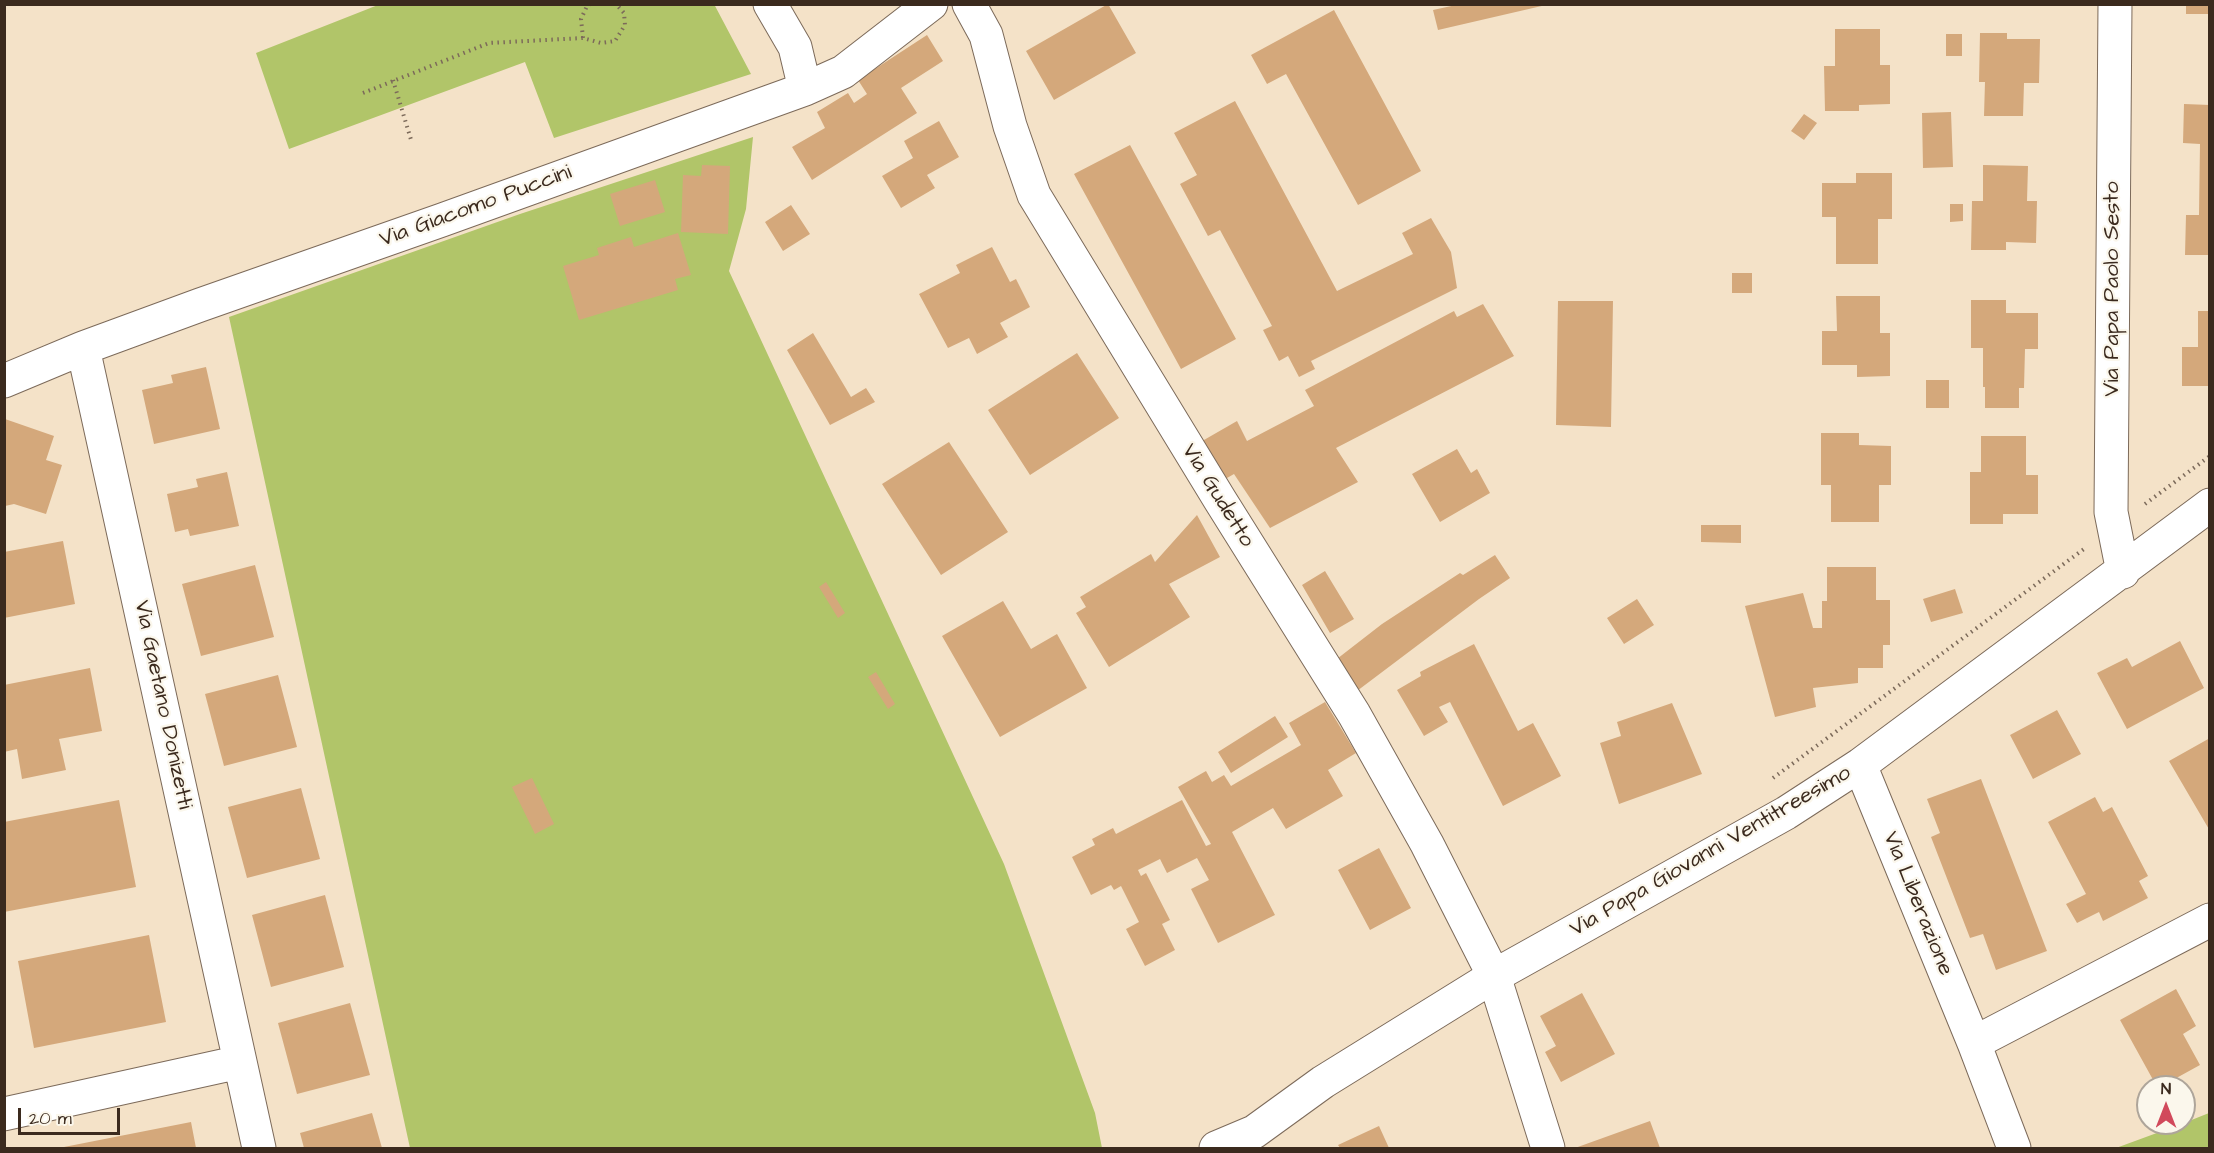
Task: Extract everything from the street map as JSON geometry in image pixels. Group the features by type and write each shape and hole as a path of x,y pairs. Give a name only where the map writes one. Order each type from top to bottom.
{"street":[{"path":"770,4 795,47 805,89"},
{"name":"Via Giacomo Puccini","path":"4,381 83,348 200,305 805,89 843,72 931,4"},
{"name":"Via Gudetto","path":"969,4 986,35 1010,126 1034,195 1354,714 1427,844 1494,976 1548,1149"},
{"name":"Via Papa Paolo Sesto","path":"2115,4 2111,512 2123,572"},
{"name":"Via Gaetano Donizetti","path":"83,348 259,1149"},
{"name":"Via Papa Giovanni Ventitreesimo","path":"1216,1149 1258,1140 1323,1082 1494,976 1786,813 1860,765 2123,572 2210,505"},
{"name":"Via Liberazione","path":"1860,765 1974,1043 2014,1149"},
{"path":"1974,1043 2210,920"},
{"path":"4,1114 240,1062"}],"path":[{"path":"583,38 581,19 590,4"},
{"path":"363,93 489,43 583,38 602,43 615,41 625,25 624,13 616,4"},
{"path":"393,80 412,144"},
{"path":"1786,813 1768,782 2210,456"}],"green space":[{"path":"714,4 751,74 554,138 525,62 289,149 256,53 378,5"},
{"path":"753,137 746,209 729,271 1004,864 1095,1113 1102,1148 410,1148 229,317 520,214"},
{"path":"2209,1113 2209,1148 2116,1148 2151,1135 2196,1135 2196,1118"}],"building":[{"path":"1108,4 1136,53 1054,100 1026,51"},
{"path":"2186,4 2210,4 2210,14 2186,14"},
{"path":"1456,5 1546,5 1438,30 1433,10"},
{"path":"1334,10 1421,171 1358,205 1286,74 1267,84 1251,55"},
{"path":"1835,29 1880,29 1880,65 1890,65 1890,104 1859,105 1859,111 1825,111 1824,66 1835,66"},
{"path":"1980,33 2007,33 2007,39 2040,39 2039,83 2024,83 2023,116 1984,116 1985,82 1979,82"},
{"path":"1946,34 1962,34 1962,56 1946,56"},
{"path":"927,35 943,61 901,88 917,113 812,180 792,147 825,128 817,112 848,93 854,103 867,94 858,80"},
{"path":"1235,101 1337,291 1413,254 1402,233 1431,218 1451,252 1457,288 1311,361 1315,369 1299,377 1288,356 1279,361 1263,330 1272,326 1220,230 1208,236 1180,184 1197,175 1174,133"},
{"path":"2184,104 2210,105 2210,255 2185,255 2186,215 2199,215 2200,144 2183,143"},
{"path":"1951,112 1953,167 1923,168 1922,113"},
{"path":"1804,114 1817,123 1804,140 1791,131"},
{"path":"939,121 959,157 927,175 935,188 901,208 882,176 913,158 904,141"},
{"path":"1130,145 1236,339 1181,369 1074,174"},
{"path":"702,165 730,166 728,234 681,232 683,175 701,176"},
{"path":"1983,165 2028,166 2027,201 2037,201 2036,243 2006,242 2006,250 1971,250 1972,201 1983,201"},
{"path":"1856,173 1892,173 1892,219 1878,219 1878,264 1836,264 1836,217 1822,217 1822,183 1856,183"},
{"path":"655,180 665,212 620,226 610,194"},
{"path":"1950,204 1963,204 1963,221 1950,222"},
{"path":"791,205 810,234 783,251 765,222"},
{"path":"678,233 691,275 675,279 678,290 579,320 563,266 599,255 597,248 631,237 634,247"},
{"path":"992,247 1010,282 1016,279 1030,307 1000,323 1008,337 977,354 969,338 948,348 919,294 960,273 956,265"},
{"path":"1732,273 1752,273 1752,293 1732,293"},
{"path":"1836,296 1880,296 1880,333 1890,333 1890,376 1857,377 1857,365 1822,365 1822,331 1837,331"},
{"path":"1971,300 2006,300 2006,313 2038,313 2038,349 2025,349 2024,388 2019,388 2019,408 1985,408 1983,348 1971,348"},
{"path":"1558,301 1613,301 1611,427 1556,425"},
{"path":"1483,304 1514,356 1336,448 1358,482 1270,528 1234,474 1220,482 1197,444 1237,421 1247,441 1314,406 1305,390 1454,311 1457,317"},
{"path":"2198,311 2210,311 2210,386 2182,386 2182,347 2198,347"},
{"path":"813,333 851,397 866,388 875,402 830,425 787,350"},
{"path":"1077,353 1119,418 1030,475 988,410"},
{"path":"206,367 220,429 154,444 142,390 173,383 171,375"},
{"path":"1926,380 1949,380 1949,408 1926,408"},
{"path":"5,419 54,436 46,460 62,465 46,514 14,504 5,506"},
{"path":"1821,433 1859,433 1859,445 1891,446 1891,485 1879,485 1879,522 1831,522 1831,485 1821,485"},
{"path":"1981,436 2026,436 2026,475 2038,475 2038,514 2003,514 2003,524 1970,524 1970,472 1981,472"},
{"path":"949,442 1008,532 941,575 882,484"},
{"path":"1457,449 1471,473 1477,469 1490,493 1440,522 1412,474"},
{"path":"227,472 239,526 190,536 188,529 175,532 167,494 198,487 196,479"},
{"path":"1197,515 1220,557 1169,584 1190,617 1109,667 1076,613 1086,607 1080,597 1151,554 1155,562"},
{"path":"1701,525 1741,525 1741,543 1701,542"},
{"path":"63,541 75,604 4,618 4,552"},
{"path":"1495,555 1510,578 1353,694 1333,662 1382,624 1460,573 1463,575"},
{"path":"255,565 274,637 201,656 182,584"},
{"path":"1827,567 1876,567 1876,600 1890,600 1890,645 1883,645 1883,668 1858,668 1858,683 1813,688 1816,707 1775,717 1745,606 1803,593 1813,628 1822,628 1822,601 1827,601"},
{"path":"1325,571 1354,619 1330,633 1302,585"},
{"path":"826,582 845,613 838,618 819,587"},
{"path":"1955,589 1963,613 1931,622 1923,599"},
{"path":"1637,599 1654,625 1624,644 1607,618"},
{"path":"1003,601 1031,649 1057,634 1087,688 1000,737 942,636"},
{"path":"2180,641 2204,688 2127,729 2097,673 2127,658 2132,667"},
{"path":"1474,644 1518,731 1533,723 1561,776 1503,806 1450,702 1439,707 1448,722 1424,736 1397,690 1421,676 1420,672"},
{"path":"90,668 102,731 59,739 66,770 22,779 17,749 4,752 4,685"},
{"path":"876,672 895,704 888,709 868,677"},
{"path":"278,675 297,747 224,766 205,694"},
{"path":"1325,702 1356,753 1328,770 1343,796 1286,829 1273,808 1232,832 1275,915 1218,943 1191,889 1209,880 1197,858 1167,873 1160,859 1138,870 1141,876 1146,873 1170,920 1162,924 1175,950 1145,966 1126,929 1139,922 1121,886 1114,890 1111,885 1091,895 1072,857 1095,845 1092,839 1113,828 1116,834 1182,800 1206,846 1211,844 1178,787 1206,771 1212,782 1224,775 1231,786 1301,745 1289,723"},
{"path":"1672,703 1702,774 1619,804 1600,743 1621,736 1617,722"},
{"path":"2057,710 2081,754 2033,779 2010,735"},
{"path":"1275,716 1288,737 1231,773 1218,752"},
{"path":"2210,738 2210,831 2169,761"},
{"path":"532,778 554,824 535,834 512,787"},
{"path":"1981,779 2047,951 1996,970 1983,934 1970,938 1931,837 1940,833 1927,799"},
{"path":"301,788 320,859 247,878 228,807"},
{"path":"2095,797 2103,812 2112,807 2148,876 2139,881 2148,898 2103,921 2099,912 2077,923 2066,904 2086,894 2048,822"},
{"path":"119,800 136,887 4,912 4,822"},
{"path":"1379,848 1411,908 1370,930 1338,870"},
{"path":"325,895 344,967 271,987 252,915"},
{"path":"149,935 166,1022 34,1048 18,961"},
{"path":"2176,989 2196,1026 2183,1034 2200,1065 2182,1075 2150,1075 2120,1020"},
{"path":"1582,993 1615,1054 1561,1082 1545,1052 1556,1046 1540,1016"},
{"path":"350,1003 370,1075 297,1094 278,1023"},
{"path":"372,1113 382,1148 304,1148 300,1133"},
{"path":"1650,1121 1660,1148 1575,1148"},
{"path":"191,1122 196,1148 64,1147"},
{"path":"1379,1126 1389,1148 1340,1148 1338,1145"}]}
